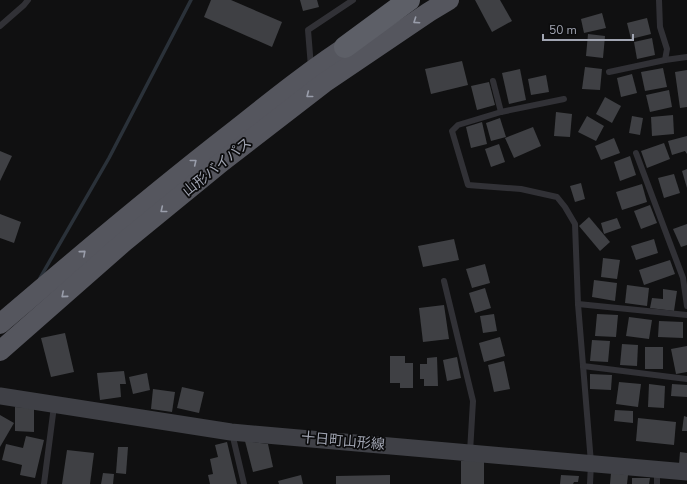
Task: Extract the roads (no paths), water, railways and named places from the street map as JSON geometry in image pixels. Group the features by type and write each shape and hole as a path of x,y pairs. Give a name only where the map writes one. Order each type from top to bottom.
{"highway":[{"path":"345,47 409,0"},
{"name":"山形バイパス","path":"0,324 110,230 312,70 345,47 421,0"},
{"name":"山形バイパス","path":"0,352 124,242 222,161 324,83 449,0"}],"main road":[{"name":"十日町山形線","path":"0,396 232,432 591,463 657,477 687,472"}],"lane":[{"path":"0,26 28,0"},
{"path":"312,70 308,30 353,0"},
{"path":"660,0 660,27 667,49 665,60"},
{"path":"609,72 665,60 687,57"},
{"path":"493,81 501,112"},
{"path":"564,99 501,112 458,125 452,131 468,185 521,189 557,196 574,224 578,304 591,463 590,484"},
{"path":"636,153 685,277 687,306"},
{"path":"444,280 473,401 470,452"},
{"path":"578,304 687,315"},
{"path":"583,366 687,379"},
{"path":"44,484 54,404"},
{"path":"232,432 244,484"}],"waterway":[{"path":"40,278 109,158 191,0"}]}
